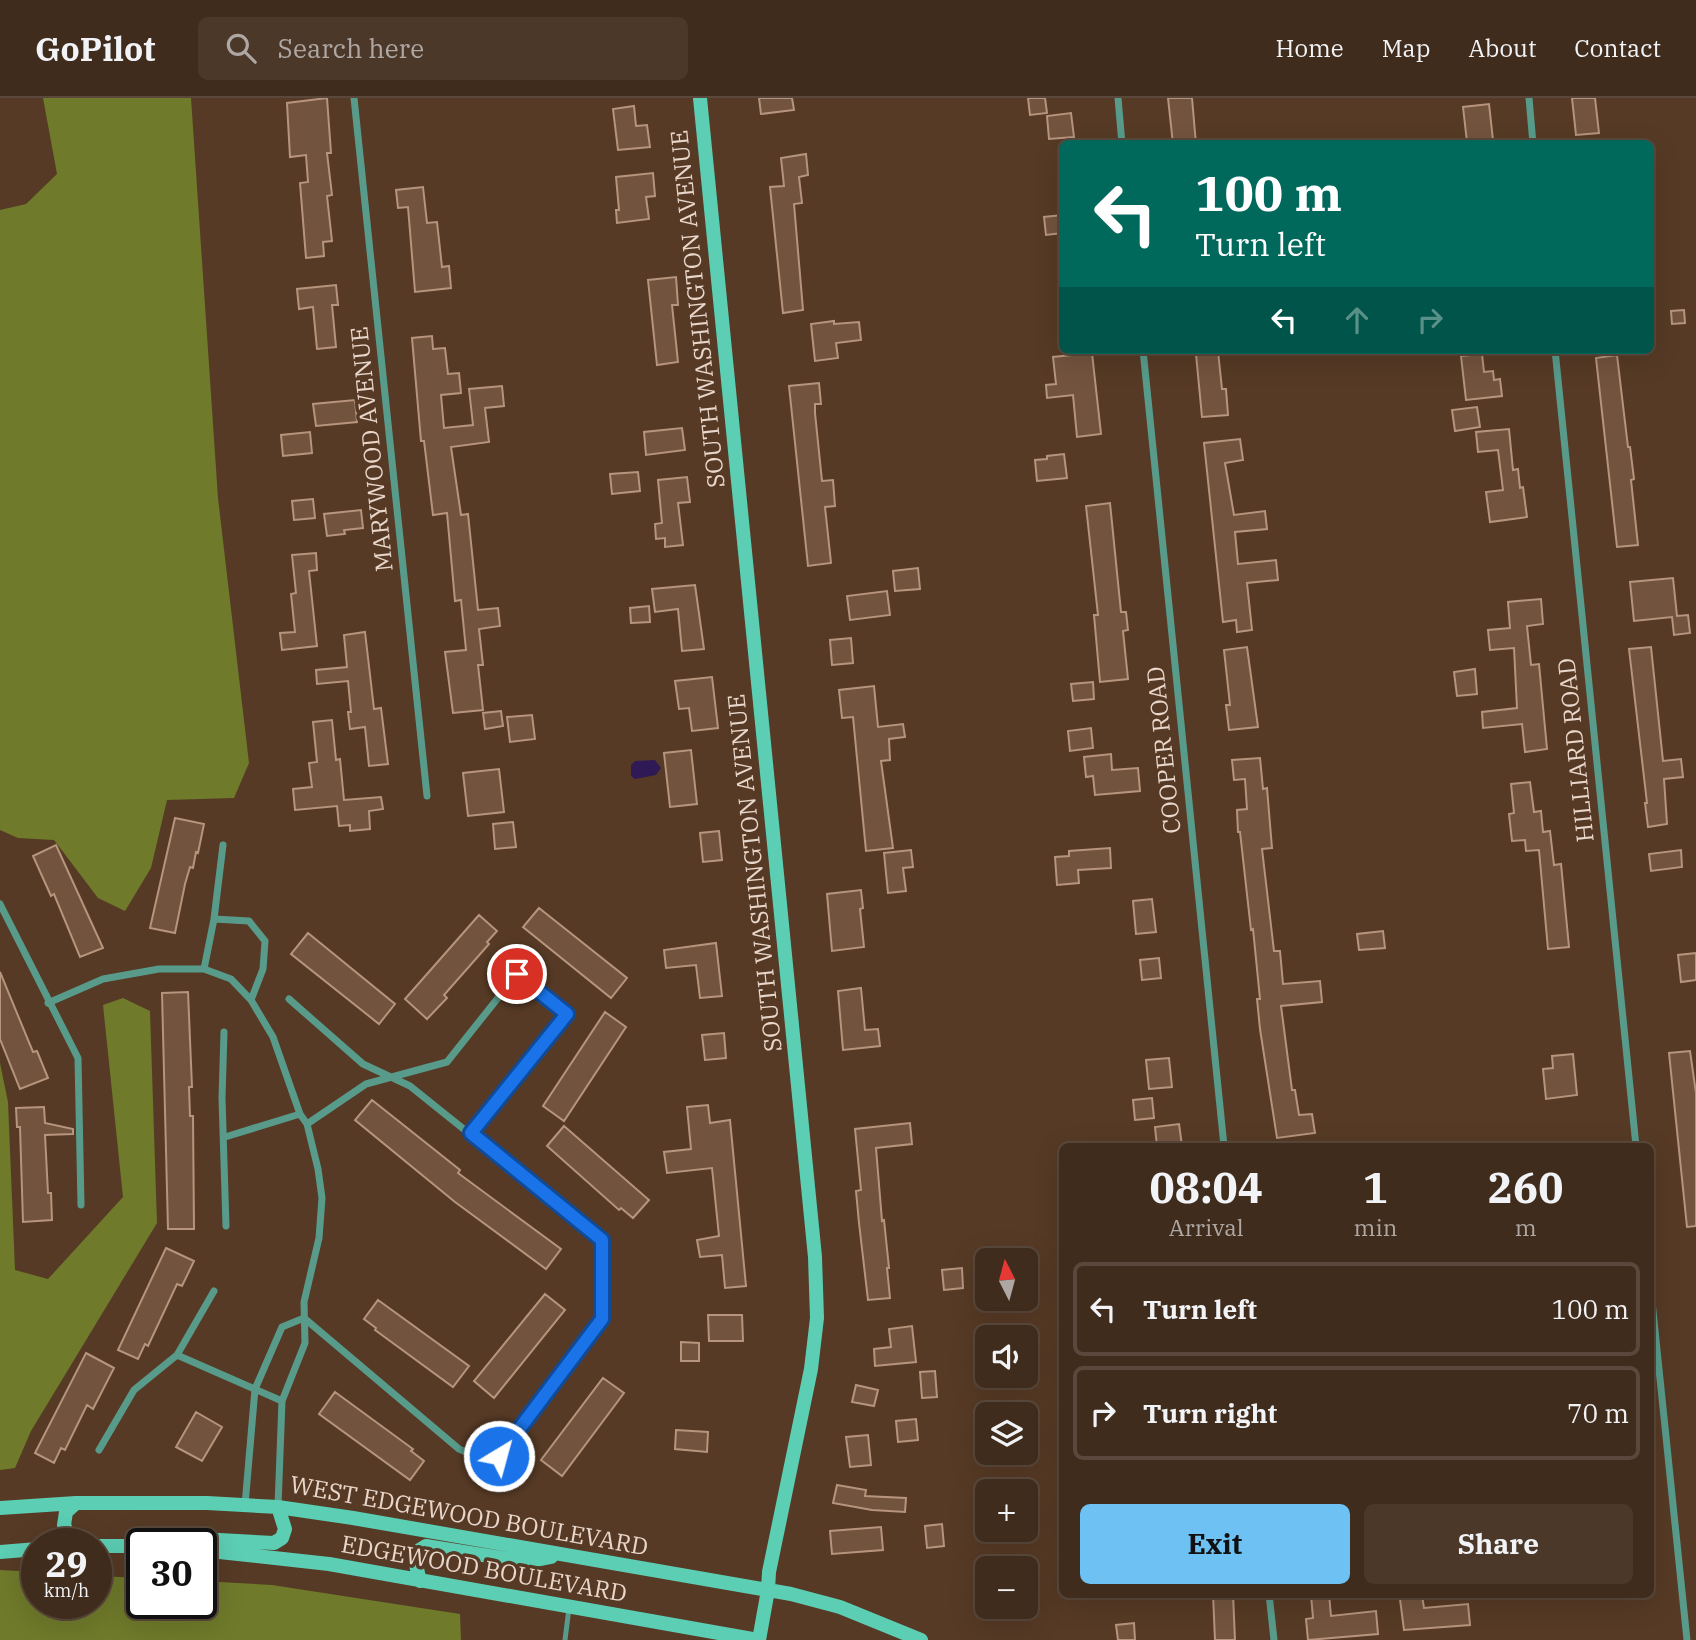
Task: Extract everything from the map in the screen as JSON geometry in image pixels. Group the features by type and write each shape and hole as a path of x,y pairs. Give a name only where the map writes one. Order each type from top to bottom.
{"street":[{"name":"MARYWOOD AVENUE","path":"354,98 427,796"},
{"name":"SOUTH WASHINGTON AVENUE","path":"700,98 815,1257 817,1318 811,1368 769,1572 759,1640"},
{"path":"1118,98 1122,140"},
{"path":"1529,98 1534,140"},
{"name":"COOPER ROAD","path":"1143,354 1224,1143"},
{"name":"HILLIARD ROAD","path":"1555,354 1636,1143"},
{"path":"204,969 214,919 223,845"},
{"path":"0,904 78,1058 81,1205"},
{"path":"214,919 250,921 265,941 263,969 251,1000"},
{"path":"48,1003 103,979 159,969 204,969 231,979 251,1000 273,1037 300,1114 307,1124 322,1198 319,1238 304,1302 305,1343 282,1401 278,1507 285,1529 282,1538 274,1543 217,1540"},
{"path":"307,1124 366,1084 447,1062 517,974 567,1014 471,1133"},
{"path":"289,999 363,1064 410,1086 602,1240 602,1319 499,1456 482,1459 459,1449 304,1318"},
{"path":"224,1031 222,1098 226,1226"},
{"path":"225,1137 300,1114"},
{"path":"99,1450 134,1390 177,1355 214,1291"},
{"path":"245,1505 255,1389 282,1327 304,1318"},
{"path":"1654,1321 1687,1640"},
{"path":"177,1355 282,1401"},
{"name":"WEST EDGEWOOD BOULEVARD","path":"0,1508 76,1503 278,1507 768,1590 840,1607 921,1640"},
{"path":"65,1528 66,1512 76,1503"},
{"path":"420,1581 415,1561 418,1551 426,1546 526,1562 559,1555"},
{"path":"0,1552 21,1550"},
{"name":"EDGEWOOD BOULEVARD","path":"217,1552 329,1564 759,1640"},
{"path":"1269,1598 1274,1640"}],"lane":[{"path":"565,1640 570,1607"}],"green space":[{"path":"43,98 191,98 218,498 249,763 234,798 167,800 151,868 125,911 98,898 54,840 18,838 0,830 0,210 26,204 57,174"},
{"path":"123,998 150,1011 157,1223 31,1431 15,1468 0,1470 0,1063 8,1102 15,1270 48,1279 123,1197 103,1005"},
{"path":"0,1570 21,1571 21,1619 112,1619 112,1577 126,1577 126,1619 217,1619 217,1582 272,1585 460,1614 461,1640 0,1640"}],"shaded area":[{"path":"655,760 661,768 656,775 635,779 631,776 631,765 635,761"}],"building":[{"path":"327,98 331,153 327,153 332,195 327,196 332,241 323,242 324,256 306,258 300,183 308,182 306,155 290,157 287,103"},
{"path":"759,98 792,98 794,110 761,114"},
{"path":"1028,98 1045,98 1047,113 1030,115"},
{"path":"1168,98 1192,98 1196,140 1173,140"},
{"path":"1572,98 1595,98 1599,133 1576,135"},
{"path":"1489,104 1493,140 1467,140 1463,107"},
{"path":"634,106 636,126 647,125 650,147 618,150 613,109"},
{"path":"1071,113 1074,137 1049,139 1047,116"},
{"path":"806,154 808,175 799,177 802,203 794,204 803,310 783,313 770,187 784,186 781,158"},
{"path":"653,173 655,196 646,197 649,219 617,223 616,210 619,210 616,177"},
{"path":"423,187 427,223 437,222 442,267 449,266 451,288 415,292 408,207 398,208 396,190"},
{"path":"1059,215 1059,233 1046,235 1044,217"},
{"path":"676,277 678,305 672,305 678,362 657,365 648,280"},
{"path":"336,285 338,305 332,305 336,347 317,349 313,307 299,309 297,289"},
{"path":"1684,310 1685,323 1672,324 1671,311"},
{"path":"834,321 834,324 859,322 861,340 836,343 838,358 815,361 811,324"},
{"path":"432,336 433,349 445,348 448,374 459,373 461,393 441,395 444,428 473,425 469,389 502,386 504,406 485,408 489,442 451,447 461,515 468,514 478,610 498,608 500,626 479,629 483,665 478,665 483,710 453,713 445,652 466,650 461,600 455,601 447,513 433,515 424,441 421,441 412,338"},
{"path":"1092,354 1101,434 1077,437 1073,395 1047,398 1046,385 1056,384 1053,357"},
{"path":"1196,354 1218,354 1222,389 1226,389 1228,415 1202,417"},
{"path":"1482,354 1484,372 1493,371 1494,380 1500,379 1502,396 1466,400 1461,356"},
{"path":"1617,355 1634,479 1631,480 1638,545 1617,547 1596,358"},
{"path":"819,383 821,404 815,404 815,413 822,481 833,480 835,506 825,507 831,563 808,566 789,386"},
{"path":"355,400 357,422 316,426 313,404"},
{"path":"1477,407 1480,427 1455,431 1452,410"},
{"path":"682,428 685,450 646,455 644,432"},
{"path":"1509,429 1513,470 1518,469 1527,517 1490,522 1486,492 1503,490 1498,450 1478,452 1476,432"},
{"path":"310,432 312,453 283,456 281,435"},
{"path":"1240,439 1243,460 1225,463 1234,515 1265,511 1267,529 1235,532 1238,564 1276,560 1278,580 1247,583 1252,630 1237,632 1236,620 1223,622 1204,443"},
{"path":"1064,454 1067,478 1037,481 1035,460"},
{"path":"638,472 640,491 612,494 610,474"},
{"path":"687,477 690,502 678,503 683,545 665,547 665,538 656,539 655,524 662,523 658,480"},
{"path":"313,499 315,518 294,520 292,501"},
{"path":"1110,503 1121,612 1126,612 1128,630 1123,631 1128,679 1100,682 1094,615 1098,615 1086,506"},
{"path":"361,510 363,528 344,530 345,534 327,536 324,514"},
{"path":"316,553 317,570 309,571 317,646 282,650 280,633 295,632 291,594 296,593 292,555"},
{"path":"918,568 920,589 895,591 893,571"},
{"path":"1673,578 1677,616 1688,615 1690,633 1674,635 1672,617 1634,621 1630,582"},
{"path":"695,585 704,649 682,651 678,609 655,612 652,589"},
{"path":"887,591 890,615 850,620 847,596"},
{"path":"1541,599 1543,624 1527,626 1531,665 1539,664 1547,749 1525,752 1522,724 1483,728 1482,712 1517,708 1514,648 1490,650 1488,630 1510,628 1508,602"},
{"path":"649,606 650,622 631,623 630,608"},
{"path":"365,632 374,709 381,708 388,764 369,766 365,727 350,729 348,681 317,684 316,670 347,667 344,635"},
{"path":"851,638 853,663 832,665 830,640"},
{"path":"1247,647 1258,727 1229,730 1226,705 1230,705 1224,650"},
{"path":"1651,647 1663,761 1681,759 1683,777 1664,779 1667,824 1648,827 1629,649"},
{"path":"1475,669 1477,694 1457,696 1454,672"},
{"path":"712,677 718,728 692,731 689,708 679,709 675,681"},
{"path":"1093,682 1094,699 1073,701 1071,684"},
{"path":"874,686 878,727 903,724 905,737 889,739 890,760 881,761 893,848 866,851 853,717 842,718 839,690"},
{"path":"501,711 503,726 485,729 483,713"},
{"path":"532,715 535,739 510,742 507,717"},
{"path":"332,720 336,760 340,759 344,800 381,797 383,809 369,811 370,829 350,831 350,825 339,826 337,806 295,810 293,789 312,787 309,763 317,762 313,722"},
{"path":"1091,728 1093,748 1070,751 1068,731"},
{"path":"691,750 697,804 670,807 664,753"},
{"path":"1111,754 1112,770 1138,768 1140,791 1095,795 1093,776 1086,777 1084,757"},
{"path":"1260,758 1263,789 1267,788 1272,848 1262,849 1274,951 1280,951 1283,984 1320,981 1322,1002 1281,1006 1292,1090 1295,1090 1299,1115 1312,1114 1315,1133 1277,1138 1260,1029 1253,929 1251,930 1238,832 1237,810 1247,809 1245,779 1234,780 1232,760"},
{"path":"499,769 504,812 468,816 463,773"},
{"path":"1530,782 1534,812 1541,811 1543,832 1550,831 1554,865 1561,864 1569,947 1548,949 1539,850 1526,851 1525,840 1512,841 1509,814 1514,813 1511,784"},
{"path":"175,818 204,824 198,853 196,852 193,868 190,867 185,884 175,933 150,928"},
{"path":"513,822 516,847 495,849 493,824"},
{"path":"719,831 722,860 703,862 700,833"},
{"path":"56,845 103,948 80,957 54,894 51,896 33,856"},
{"path":"1110,848 1111,868 1078,870 1079,883 1057,885 1055,857 1069,856 1069,851"},
{"path":"911,850 913,867 903,868 906,891 888,893 884,853"},
{"path":"1681,850 1682,867 1651,871 1649,854"},
{"path":"861,890 864,947 832,951 827,894"},
{"path":"1152,899 1156,932 1136,934 1133,901"},
{"path":"539,908 627,978 611,998 523,927"},
{"path":"479,915 497,931 487,942 489,944 444,995 447,998 427,1019 405,999"},
{"path":"1383,931 1385,948 1359,950 1357,934"},
{"path":"308,933 395,1004 379,1024 291,954"},
{"path":"716,943 722,996 700,998 696,965 666,968 664,950"},
{"path":"1696,953 1696,980 1681,982 1678,955"},
{"path":"1159,958 1161,978 1142,980 1140,960"},
{"path":"0,972 33,1052 37,1051 48,1078 20,1089 0,1039"},
{"path":"861,988 865,1030 878,1029 880,1046 843,1050 838,991"},
{"path":"188,992 194,1229 168,1229 162,993"},
{"path":"605,1012 626,1027 564,1121 543,1106"},
{"path":"724,1033 726,1058 705,1060 702,1035"},
{"path":"1690,1051 1696,1093 1696,1226 1687,1227 1669,1053"},
{"path":"1573,1054 1577,1095 1546,1099 1543,1069 1553,1068 1552,1056"},
{"path":"1169,1058 1172,1087 1149,1089 1146,1060"},
{"path":"1152,1098 1154,1118 1135,1120 1133,1100"},
{"path":"372,1100 460,1170 458,1173 561,1249 546,1269 455,1202 355,1120"},
{"path":"708,1105 710,1123 730,1120 746,1286 725,1288 722,1255 700,1257 697,1240 719,1236 712,1168 667,1173 664,1152 691,1149 687,1107"},
{"path":"44,1107 45,1123 73,1129 73,1134 45,1135 52,1220 23,1222 20,1127 17,1127 16,1108"},
{"path":"910,1123 912,1144 876,1148 890,1298 868,1300 856,1191 861,1190 855,1129"},
{"path":"1179,1124 1182,1143 1157,1143 1155,1127"},
{"path":"564,1126 649,1200 633,1218 621,1208 619,1210 547,1146"},
{"path":"166,1248 194,1261 182,1286 177,1284 148,1346 145,1344 138,1359 118,1350"},
{"path":"962,1268 963,1288 944,1290 942,1270"},
{"path":"545,1294 565,1310 494,1398 474,1381"},
{"path":"378,1300 469,1366 453,1387 364,1319"},
{"path":"708,1315 742,1315 743,1341 709,1341"},
{"path":"912,1326 916,1362 875,1366 874,1349 891,1347 889,1329"},
{"path":"681,1342 699,1343 699,1361 681,1361"},
{"path":"86,1353 114,1368 93,1409 87,1405 65,1450 61,1448 54,1463 35,1453"},
{"path":"935,1371 937,1397 922,1398 920,1372"},
{"path":"603,1378 624,1393 562,1476 541,1460"},
{"path":"856,1385 878,1390 874,1406 852,1402"},
{"path":"335,1392 413,1449 411,1451 424,1461 410,1480 319,1414"},
{"path":"196,1412 222,1427 202,1461 176,1447"},
{"path":"916,1419 918,1440 898,1442 896,1421"},
{"path":"676,1430 708,1432 707,1452 675,1449"},
{"path":"868,1435 871,1465 850,1467 846,1437"},
{"path":"837,1485 866,1490 865,1496 906,1498 905,1512 872,1510 833,1503"},
{"path":"942,1524 944,1546 927,1548 925,1526"},
{"path":"881,1527 883,1550 832,1554 830,1531"},
{"path":"1213,1598 1233,1598 1235,1640 1215,1640"},
{"path":"1311,1598 1329,1598 1331,1616 1376,1611 1378,1634 1308,1640 1306,1619 1313,1618"},
{"path":"1422,1598 1424,1608 1468,1604 1470,1625 1404,1630 1400,1599"},
{"path":"1134,1623 1135,1640 1118,1640 1116,1625"}],"route":[{"path":"499,1456 602,1319 602,1240 471,1133 567,1014 517,974"}]}
